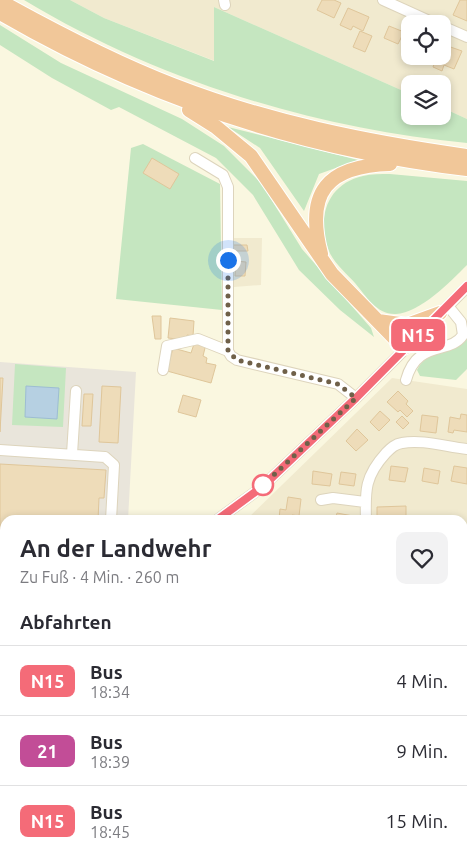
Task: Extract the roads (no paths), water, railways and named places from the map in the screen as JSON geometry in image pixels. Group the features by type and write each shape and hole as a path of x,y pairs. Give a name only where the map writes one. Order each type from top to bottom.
{"highway":[{"path":"0,1 128,66 236,107 320,131 401,147 467,156"},
{"path":"0,13 70,53 160,93 230,118 318,143 423,164 467,169"},
{"path":"160,93 216,127 251,156 332,274 404,348"},
{"path":"322,260 316,234 316,212 321,193 332,179 348,170 369,165 423,164"},
{"path":"378,322 408,325 444,309"}],"street":[{"path":"383,0 416,15"},
{"path":"451,30 467,36"},
{"path":"195,158 223,175 228,187 228,351"},
{"path":"223,515 262,487 356,398 467,286"},
{"path":"406,380 410,369 424,354 433,348 454,343 463,335 461,322 444,309"},
{"path":"163,370 167,346 198,339 228,351 237,360 338,384 356,398"},
{"path":"72,454 76,391"},
{"path":"366,515 366,486 374,466 399,443 410,442 467,450"},
{"path":"0,450 72,454 105,457 111,460 114,465 112,515"},
{"path":"321,500 333,498 365,502"}],"water":[{"path":"26,386 59,388 57,419 25,417"}]}
